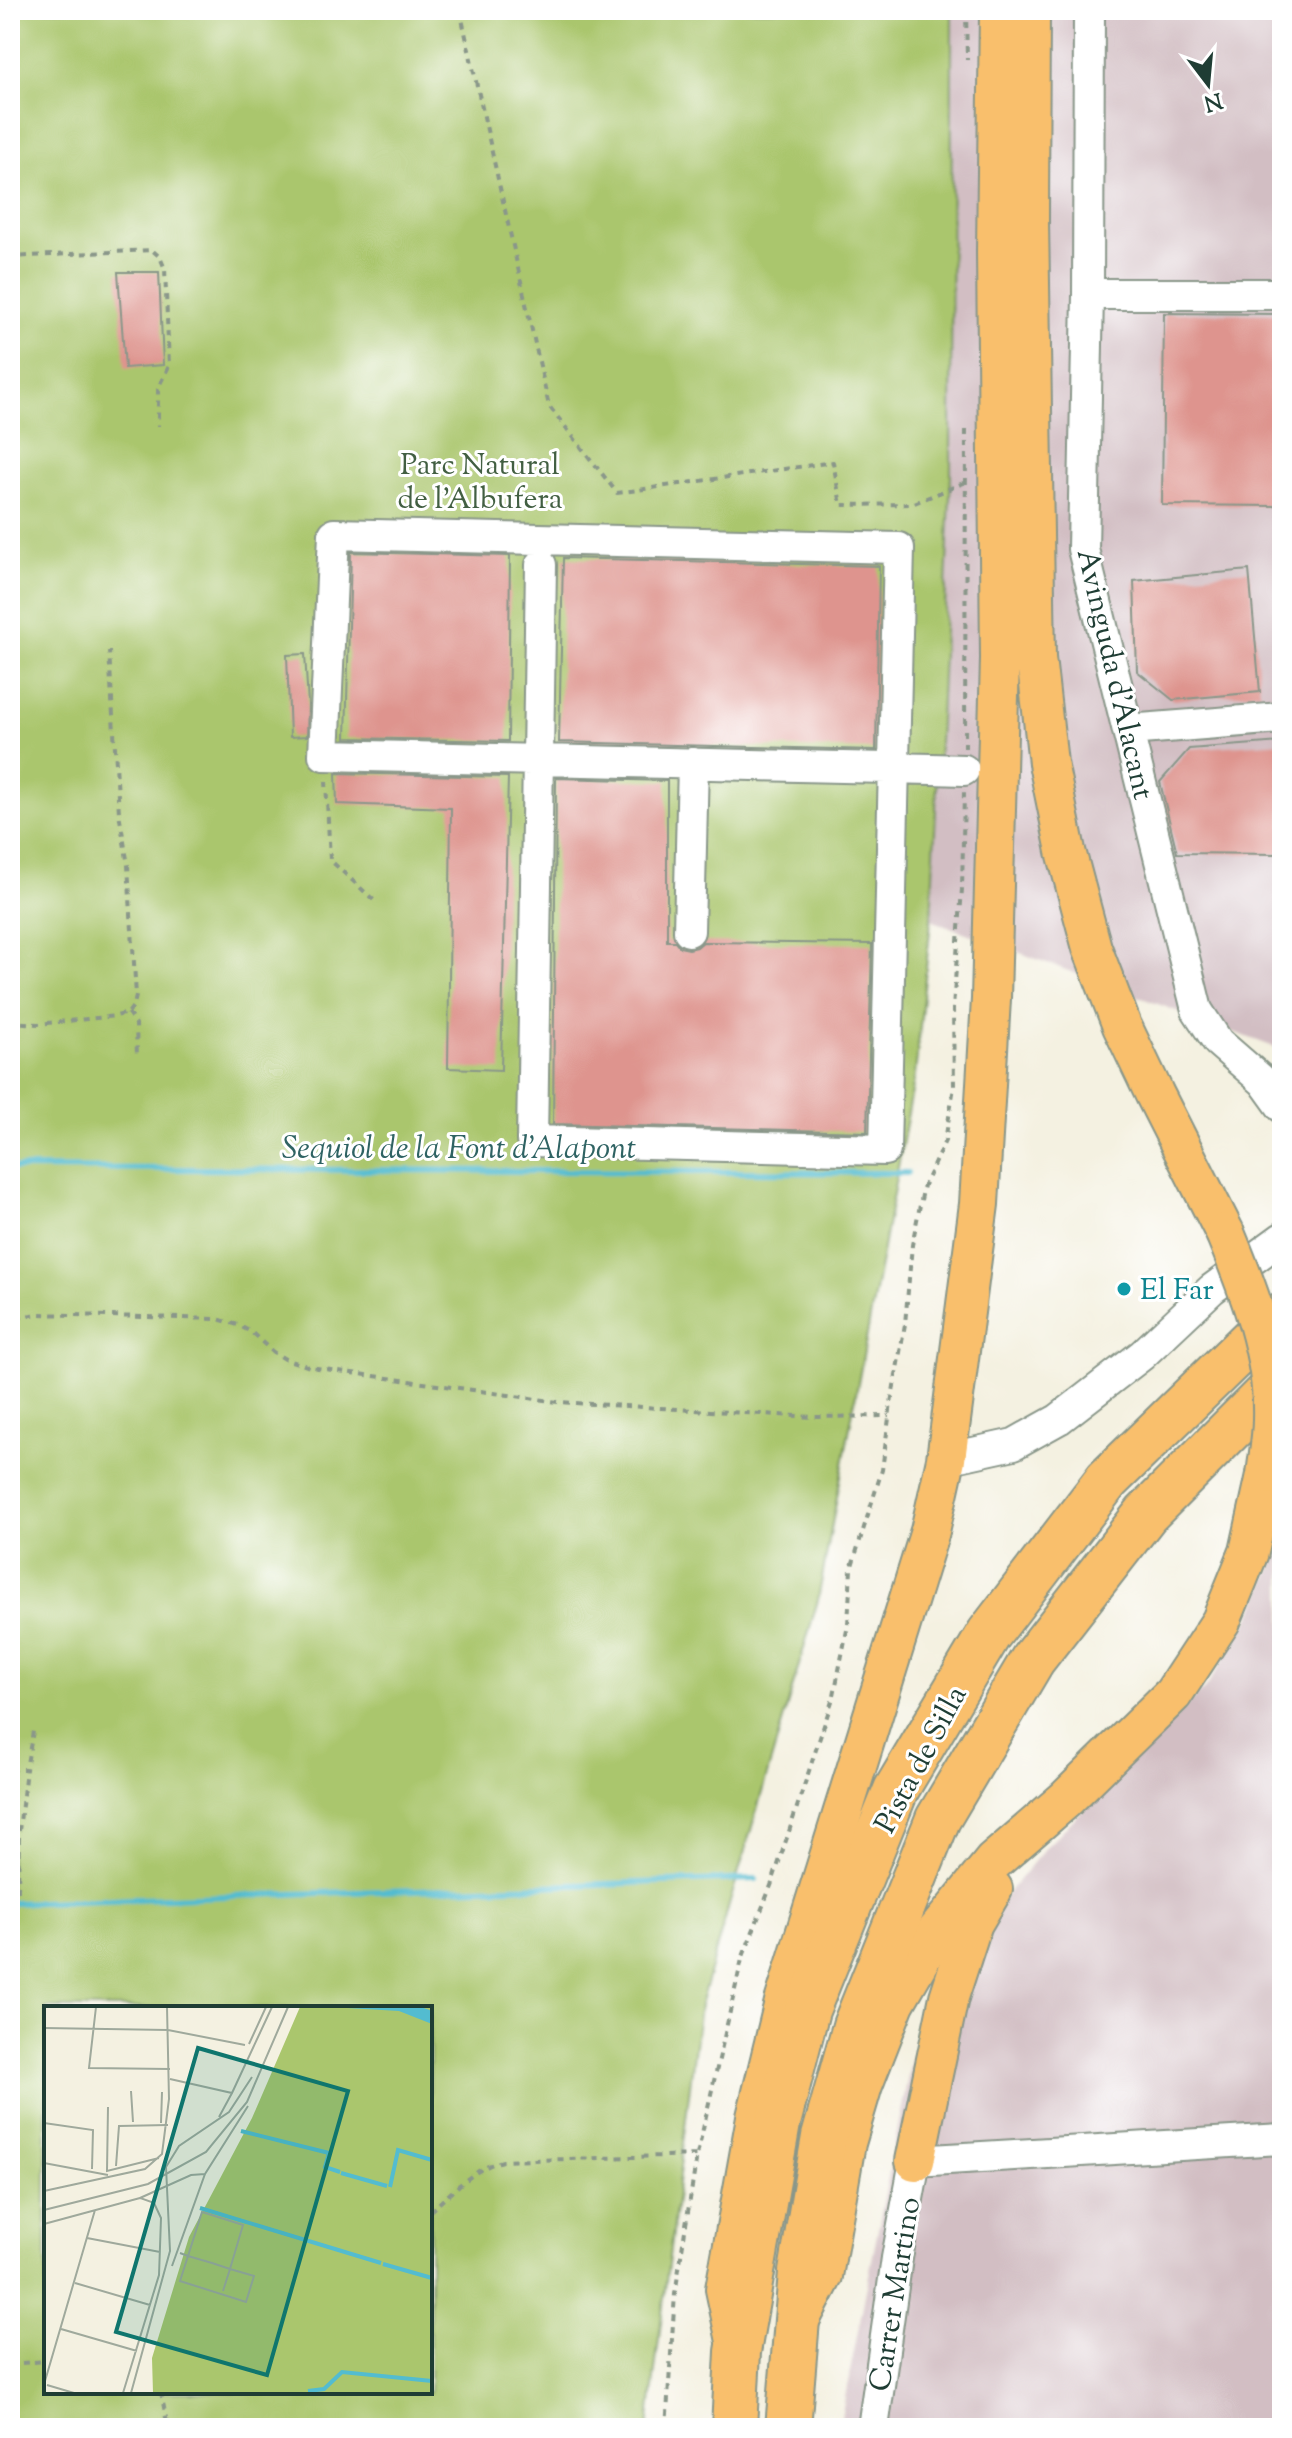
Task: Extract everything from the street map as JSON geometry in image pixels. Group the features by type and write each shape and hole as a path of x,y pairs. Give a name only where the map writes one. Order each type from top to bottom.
{"highway":[{"name":"Pista de Silla","path":"734,2428 738,2352 778,2123 807,2010 896,1790 989,1634 1107,1480 1250,1341 1282,1316"},
{"name":"Pista de Silla","path":"788,2428 801,2272 824,2137 855,2026 938,1819 1033,1659 1137,1526 1282,1378"}],"main road":[{"path":"738,2352 725,2289 756,2117 784,2002 930,1531 946,1459 979,1204 991,999 1018,658 996,268 999,10"},
{"name":"Avinguda d'Alacant","path":"1018,658 1029,220 1030,10"},
{"path":"795,2330 823,2276 846,2143 863,2085 895,2003 936,1932 993,1862 1065,1800 1173,1694 1221,1621 1249,1552 1266,1475 1272,1418 1269,1372 1251,1295 1225,1233 1122,1026 1092,948 1066,851 1048,763 1018,658"},
{"path":"915,2161 949,1997 973,1923 1017,1856 1065,1800"}],"street":[{"name":"Avinguda d'Alacant","path":"1089,10 1083,549 1197,1010 1218,1042 1264,1082 1282,1107"},
{"path":"1088,294 1282,294"},
{"path":"541,565 538,760 532,1141 885,1150 894,768 899,548 334,534 324,755 538,760 693,763 894,768 964,770"},
{"path":"1128,730 1282,718"},
{"path":"689,931 693,763"},
{"path":"946,1459 1014,1444 1059,1419 1142,1355 1212,1289 1282,1238"},
{"path":"915,2161 1282,2139"},
{"name":"Carrer Martino","path":"873,2428 897,2258 915,2161"}],"path":[{"path":"460,10 549,406 617,493 833,462 841,505 912,504 966,482"},
{"path":"966,10 967,70"},
{"path":"10,257 152,250 160,257 165,269 169,366 158,388 158,426"},
{"path":"666,2428 675,2294 697,2155 742,1959 772,1883 834,1695 848,1625 851,1569 882,1470 905,1324 912,1245 924,1185 945,1141 954,1087 953,1008 962,889 966,420"},
{"path":"10,1022 38,1024 128,1013 134,1005 128,865 119,813 109,651"},
{"path":"324,755 330,860 377,903"},
{"path":"128,1013 136,1024 137,1057"},
{"path":"10,1329 14,1321 38,1314 218,1319 251,1332 285,1359 310,1367 520,1398 813,1417 889,1416"},
{"path":"18,1891 19,1831 34,1726"},
{"path":"10,1769 26,1769"},
{"path":"432,2209 471,2175 486,2165 503,2161 697,2155"},
{"path":"10,2364 44,2361"},
{"path":"161,2394 168,2428"}],"shaded area":[{"path":"952,10 1282,10 1282,1050 931,920 951,475"},
{"path":"1282,1544 1282,2428 839,2428 912,2056 947,1966 1047,1846 1208,1685 1251,1616"}],"green space":[{"name":"Parc Natural de l'Albufera","path":"10,10 952,10 951,475 931,920 915,1075 818,1600 700,2005 648,2428 10,2428"}],"building":[{"path":"118,272 159,272 163,365 125,368"},
{"path":"1164,313 1282,314 1282,506 1162,505"},
{"path":"351,552 510,556 508,741 346,738"},
{"path":"563,558 879,566 876,750 559,742"},
{"path":"1249,570 1260,692 1173,700 1137,671 1134,581"},
{"path":"305,654 307,736 290,737 287,655"},
{"path":"1282,742 1282,854 1177,853 1160,782 1189,749"},
{"path":"336,773 508,777 501,1070 448,1068 451,808 337,804"},
{"path":"556,778 667,781 667,941 675,941 680,947 689,949 703,942 872,944 867,1132 553,1124"}],"waterway":[{"name":"Sequiol de la Font d’Alapont","path":"10,1168 907,1173"},
{"path":"10,1782 10,1838"},
{"path":"10,1903 756,1879"}],"place":[{"name":"El Far","path":"1124,1289"}]}
